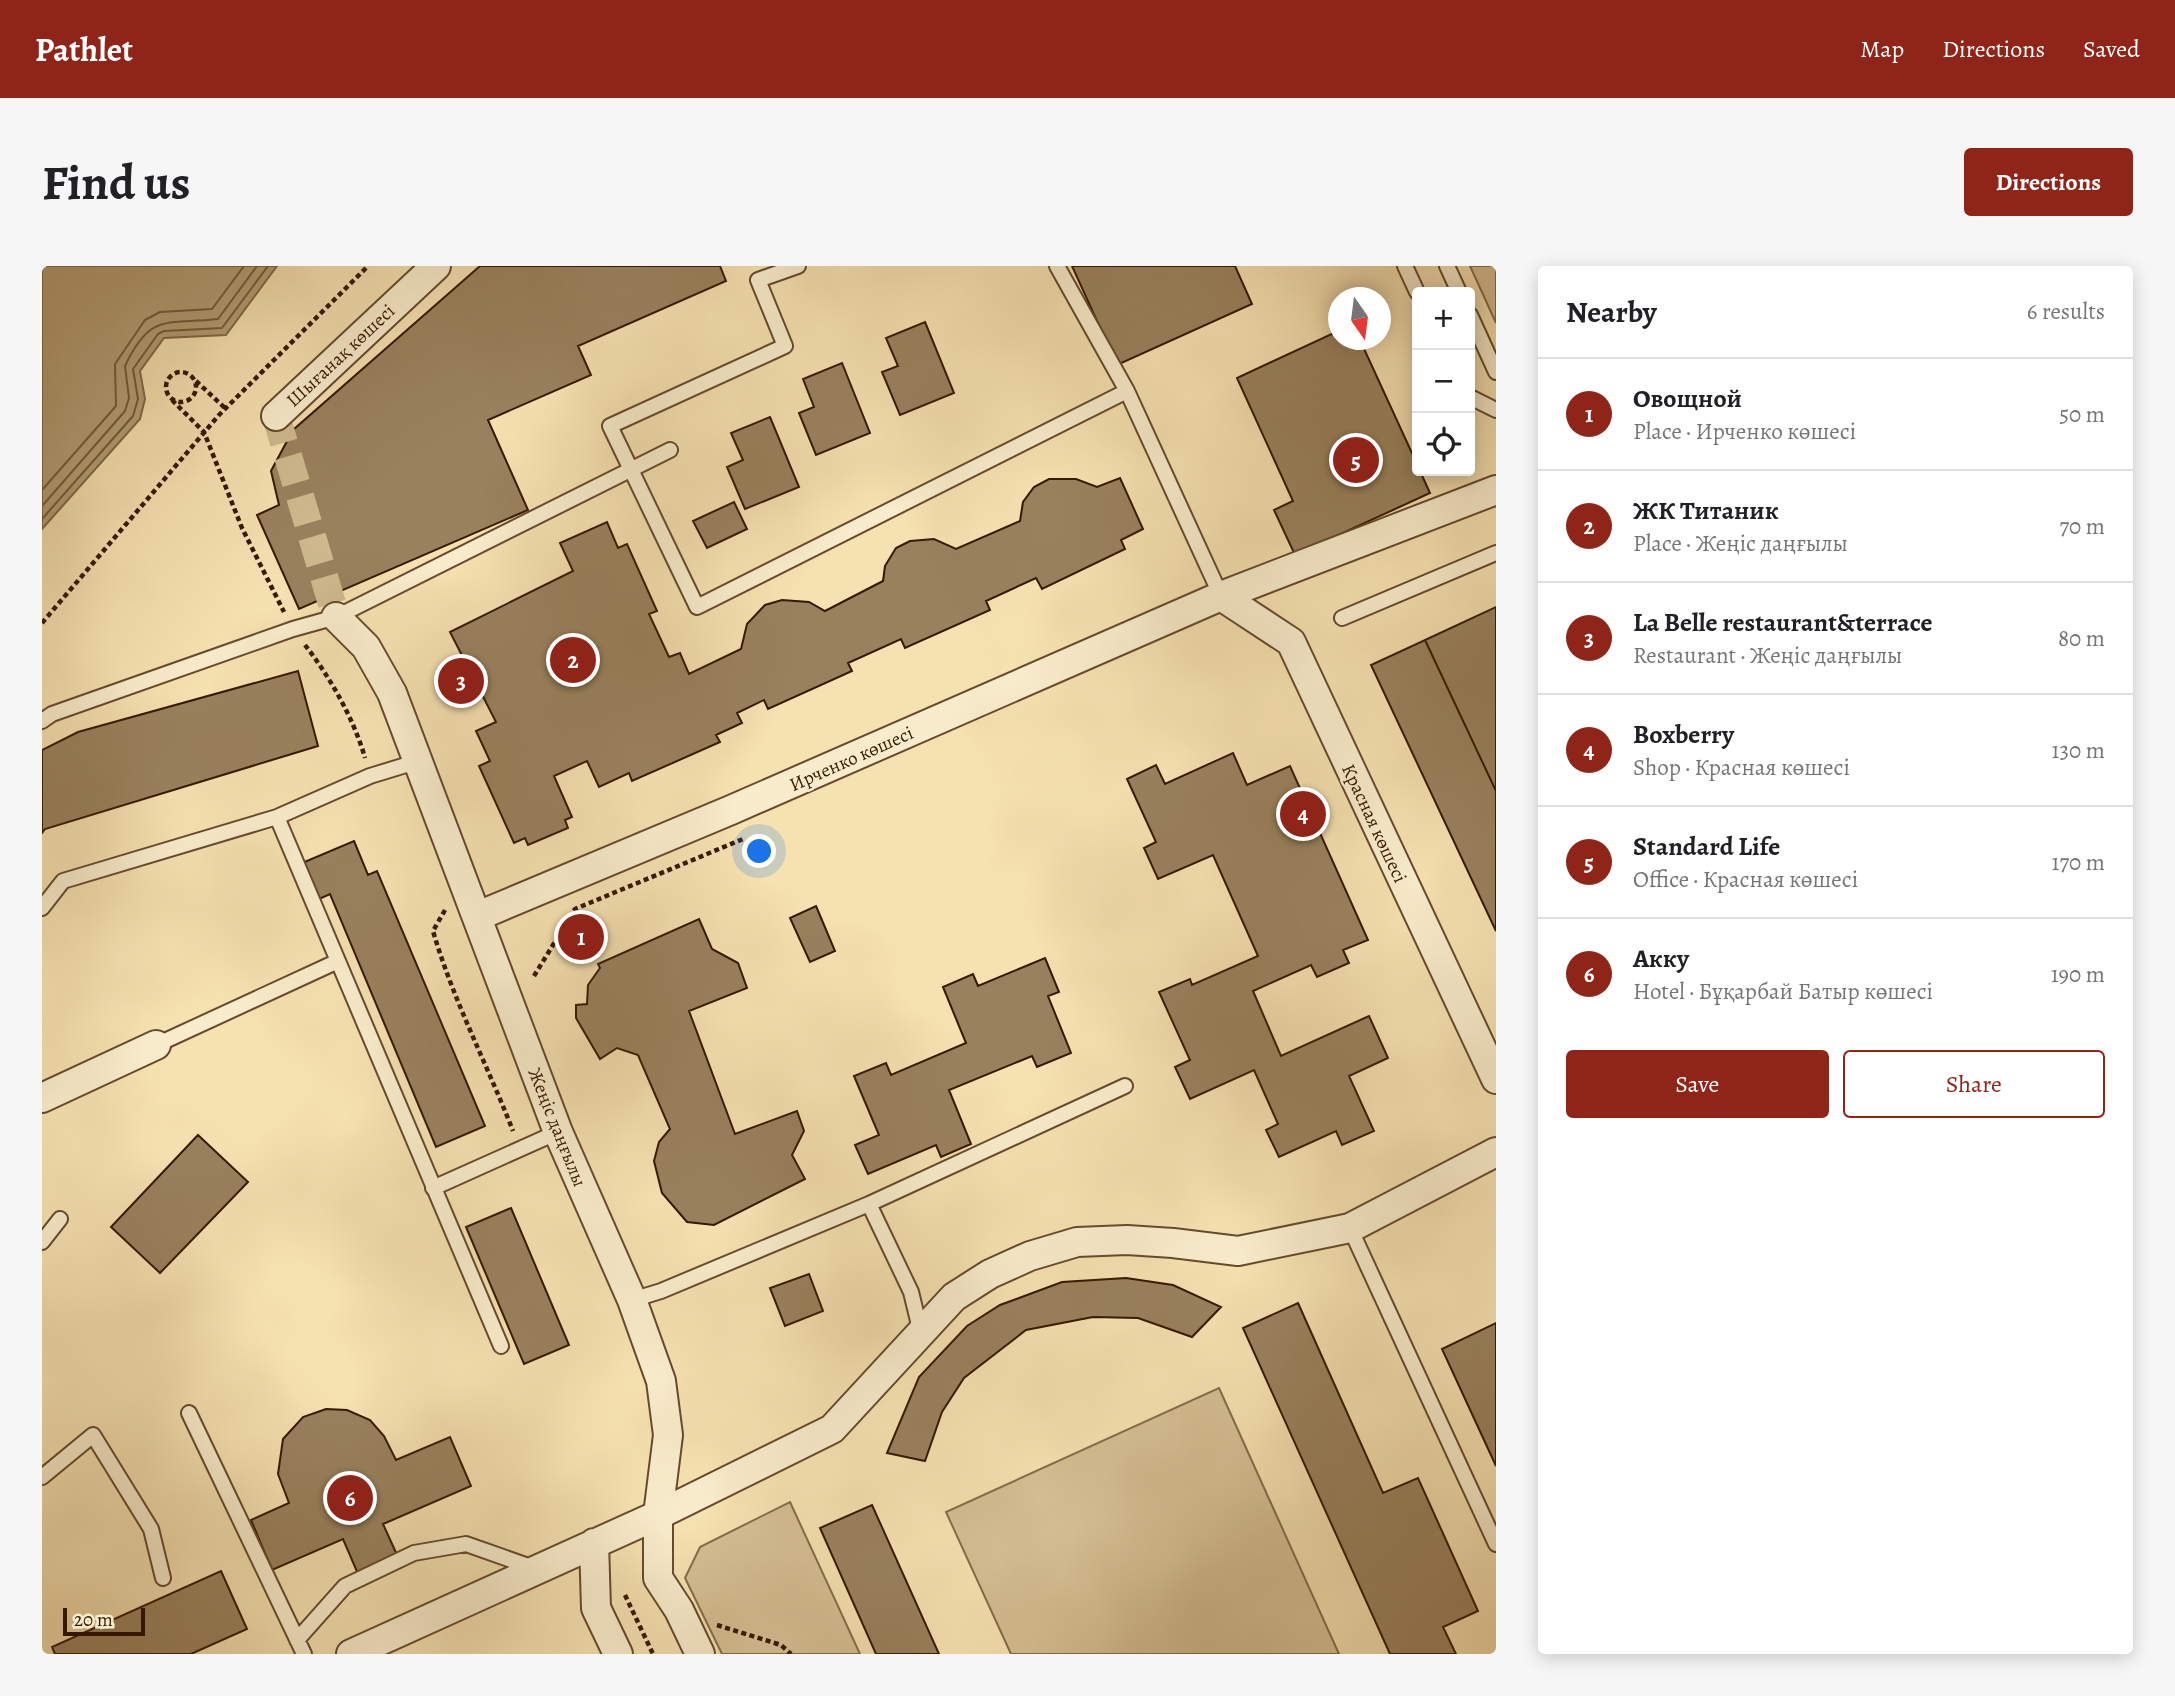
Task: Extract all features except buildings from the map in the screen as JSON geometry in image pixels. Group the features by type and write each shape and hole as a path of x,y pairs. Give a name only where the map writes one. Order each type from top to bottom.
{"street":[{"name":"Шығанақ көшесі","path":"275,415 436,266"},
{"name":"Ирченко көшесі","path":"478,916 732,810 1221,596 1496,490"},
{"name":"Красная көшесі","path":"1221,596 1291,642 1496,1079"},
{"name":"Жеңіс даңғылы","path":"336,617 366,647 392,693 558,1132 632,1300 661,1381 667,1426 658,1515 658,1578 680,1610 700,1654"},
{"path":"42,1098 156,1045"},
{"path":"351,1654 658,1515 832,1429 954,1297 990,1274 1030,1255 1077,1242 1173,1242 1238,1251 1350,1228 1496,1152"},
{"path":"594,1543 596,1608 618,1654"}],"lane":[{"path":"798,266 758,280 785,346 610,426 697,607 1127,391"},
{"path":"1057,266 1127,391 1221,596"},
{"path":"1405,266 1415,287"},
{"path":"1447,266 1457,287"},
{"path":"1475,326 1496,372"},
{"path":"1475,400 1496,411"},
{"path":"42,721 52,714 280,633 336,617 670,450"},
{"path":"1342,618 1496,553"},
{"path":"42,908 63,881 277,817 370,776 419,761"},
{"path":"277,817 502,1346"},
{"path":"156,1045 336,961"},
{"path":"632,1300 661,1291 869,1204 1125,1086"},
{"path":"433,1188 558,1132"},
{"path":"869,1204 911,1292 921,1333"},
{"path":"42,1242 60,1219"},
{"path":"1350,1228 1496,1544"},
{"path":"189,1413 303,1654"},
{"path":"42,1477 93,1435 151,1529 163,1577"},
{"path":"297,1640 345,1586 414,1553 466,1544 538,1570"}],"path":[{"path":"42,623 226,408 368,266"},
{"path":"194,379 196,389 187,401 177,402 169,397 165,387 172,374 182,372 194,379 226,408"},
{"path":"534,976 575,909 744,839"},
{"path":"625,1595 653,1654"},
{"path":"717,1625 781,1645 792,1654"}],"shaded area":[{"path":"1470,266 1496,266 1496,323"},
{"path":"1219,1388 1339,1654 1011,1654 946,1512"},
{"path":"790,1502 860,1654 722,1654 685,1578 700,1547"}],"water":[{"path":"42,266 277,266 226,335 164,338 140,371 145,399 140,419 42,529"}],"tunnel":[{"path":"276,416 336,617"}],"place":[{"name":"Standard Life","path":"1356,460"},
{"name":"ЖК Титаник","path":"573,660"},
{"name":"La Belle restaurant&terrace","path":"461,681"},
{"name":"Boxberry","path":"1303,814"},
{"name":"Овощной","path":"581,937"},
{"name":"Акку","path":"350,1498"}]}
